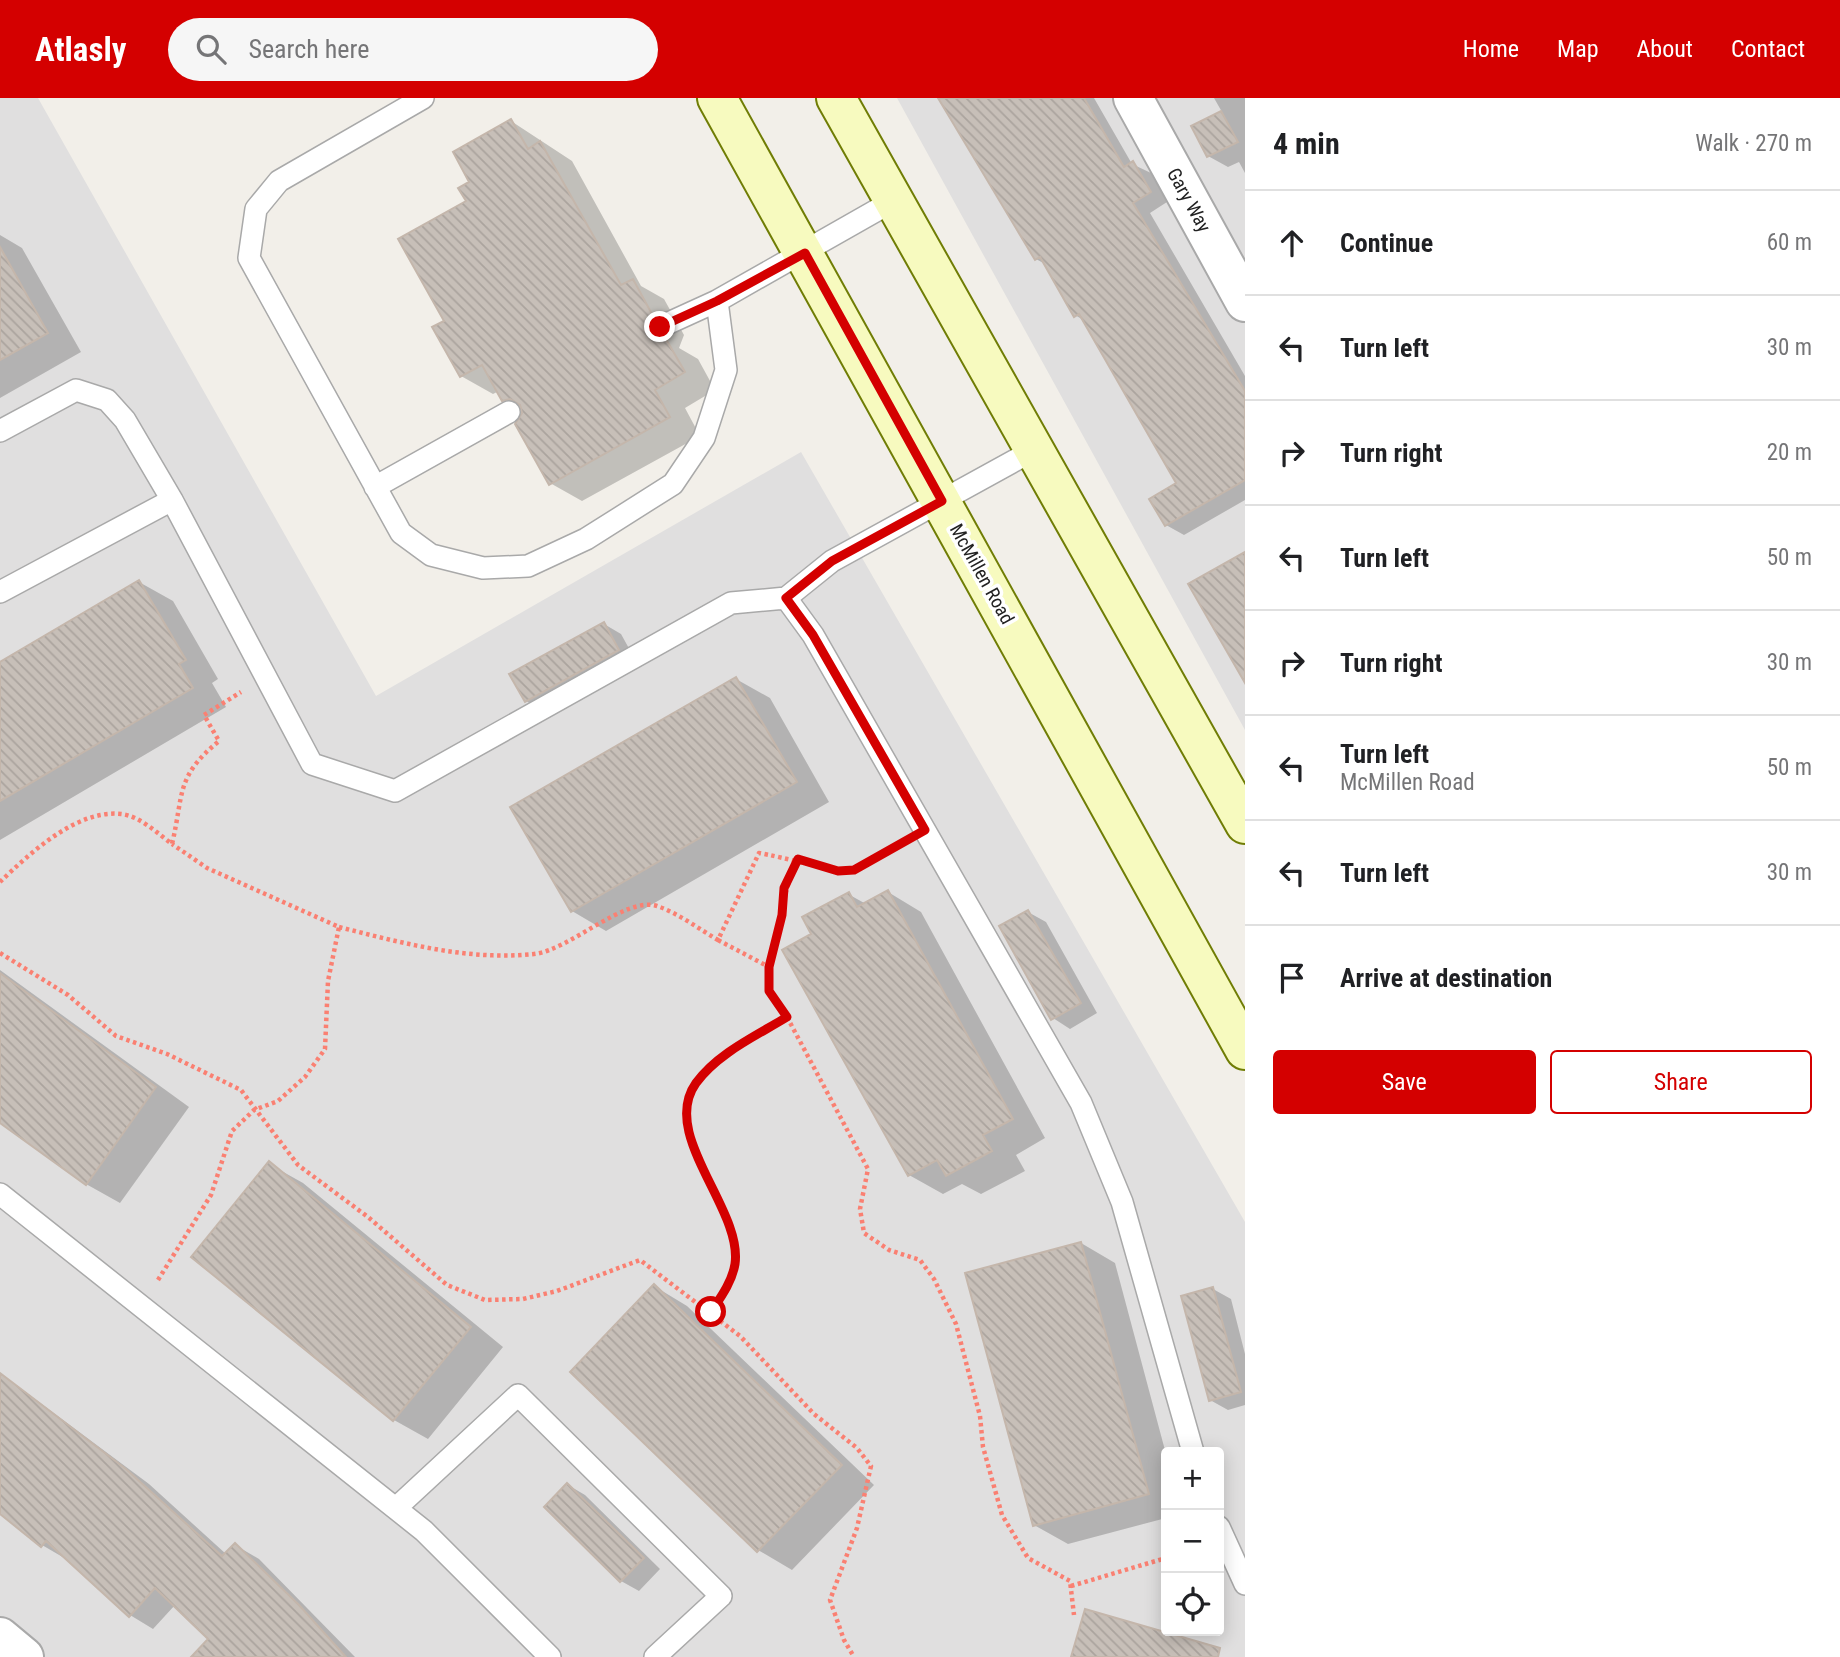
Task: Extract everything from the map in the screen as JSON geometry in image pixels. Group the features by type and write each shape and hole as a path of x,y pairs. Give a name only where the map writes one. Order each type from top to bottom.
{"main road":[{"name":"McMillen Road","path":"717,98 1245,1050"},
{"path":"836,98 1245,824"}],"street":[{"name":"Gary Way","path":"1133,98 1245,302"},
{"path":"0,1637 24,1657"}],"lane":[{"path":"423,98 279,181 256,209 249,258 401,533 431,555 483,568 527,566 586,539 673,484 704,438 726,370 717,301"},
{"path":"660,327 717,301 893,201"},
{"path":"0,430 76,390 107,400 125,420 172,500 312,764 395,791 731,603 786,598 832,561 1034,450"},
{"path":"375,487 509,412"},
{"path":"0,592 172,500"},
{"path":"786,598 813,635 1081,1103 1122,1202 1192,1447"},
{"path":"0,1194 142,1304 424,1531 550,1657"},
{"path":"396,1508 518,1395 721,1596 655,1657"},
{"path":"1224,1538 1245,1584"}],"path":[{"path":"173,844 181,788 195,760 219,741 204,715 265,677"},
{"path":"0,882 54,838 90,817 121,814 138,819 219,874 339,927 427,948 490,956 538,954 637,905 646,905 656,906 769,967"},
{"path":"718,940 759,853 798,859 838,871 854,870 925,830"},
{"path":"798,859 784,888 782,915 769,967 769,991 787,1017 868,1169 860,1209 864,1233 888,1250 920,1260 934,1279 956,1324 980,1416 983,1447 1002,1515 1028,1558 1070,1581 1074,1615"},
{"path":"142,1304 211,1195 232,1130 254,1110 278,1101 306,1077 325,1049 328,981 339,927"},
{"path":"0,953 68,995 116,1035 167,1054 241,1090 298,1165 368,1217 447,1285 485,1300 523,1299 557,1291 640,1260 711,1312 740,1336 814,1414 857,1448 871,1466 857,1528 830,1601 844,1640 854,1657"},
{"path":"711,1312 726,1290 735,1264 733,1233 685,1119 695,1084 731,1051 787,1017"},
{"path":"1071,1586 1161,1559"}],"shaded area":[{"path":"0,98 38,98 376,696 801,452 1245,1222 1245,1657 0,1657"},
{"path":"897,98 1245,98 1245,730"}],"building":[{"path":"938,98 1084,98 1124,167 1133,161 1151,192 1133,203 1245,391 1245,480 1165,526 1149,499 1176,483 1079,314 1074,317 1040,257 1035,260"},
{"path":"1221,111 1238,142 1207,157 1191,126"},
{"path":"511,119 528,149 540,141 621,285 633,279 653,316 647,325 648,333 658,340 666,339 685,372 655,390 670,417 549,485 515,424 522,413 520,405 510,399 502,401 482,365 460,377 432,327 444,321 398,239 466,201 458,188 469,182 453,152"},
{"path":"0,247 48,333 0,360"},
{"path":"1245,552 1245,683 1188,584"},
{"path":"139,580 186,660 179,664 193,688 0,801 0,662"},
{"path":"604,622 619,650 525,702 509,674"},
{"path":"736,677 797,782 571,912 510,807"},
{"path":"888,890 1013,1119 983,1135 992,1151 946,1176 937,1160 908,1176 782,950 811,934 802,917 849,892 857,907"},
{"path":"1028,910 1081,1003 1051,1020 999,926"},
{"path":"0,973 156,1087 86,1185 0,1123"},
{"path":"269,1161 471,1327 393,1421 191,1257"},
{"path":"1081,1242 1149,1494 1033,1526 965,1273"},
{"path":"654,1284 842,1465 757,1552 570,1372"},
{"path":"1213,1287 1241,1392 1209,1401 1181,1296"},
{"path":"0,1373 126,1469 222,1556 235,1543 299,1605 346,1657 191,1657 208,1639 155,1588 129,1617 46,1541 41,1547 0,1514"},
{"path":"567,1483 644,1558 620,1582 544,1507"},
{"path":"1085,1609 1161,1631 1161,1636 1178,1636 1220,1648 1218,1657 1071,1657"}],"route":[{"path":"660,327 717,301 805,253 942,501 832,561 786,598 813,635 925,830 854,870 838,871 798,859 784,888 782,915 769,967 769,991 787,1017 731,1051 695,1084 685,1119 717,1202 733,1233 735,1264 726,1290 711,1312"}]}
